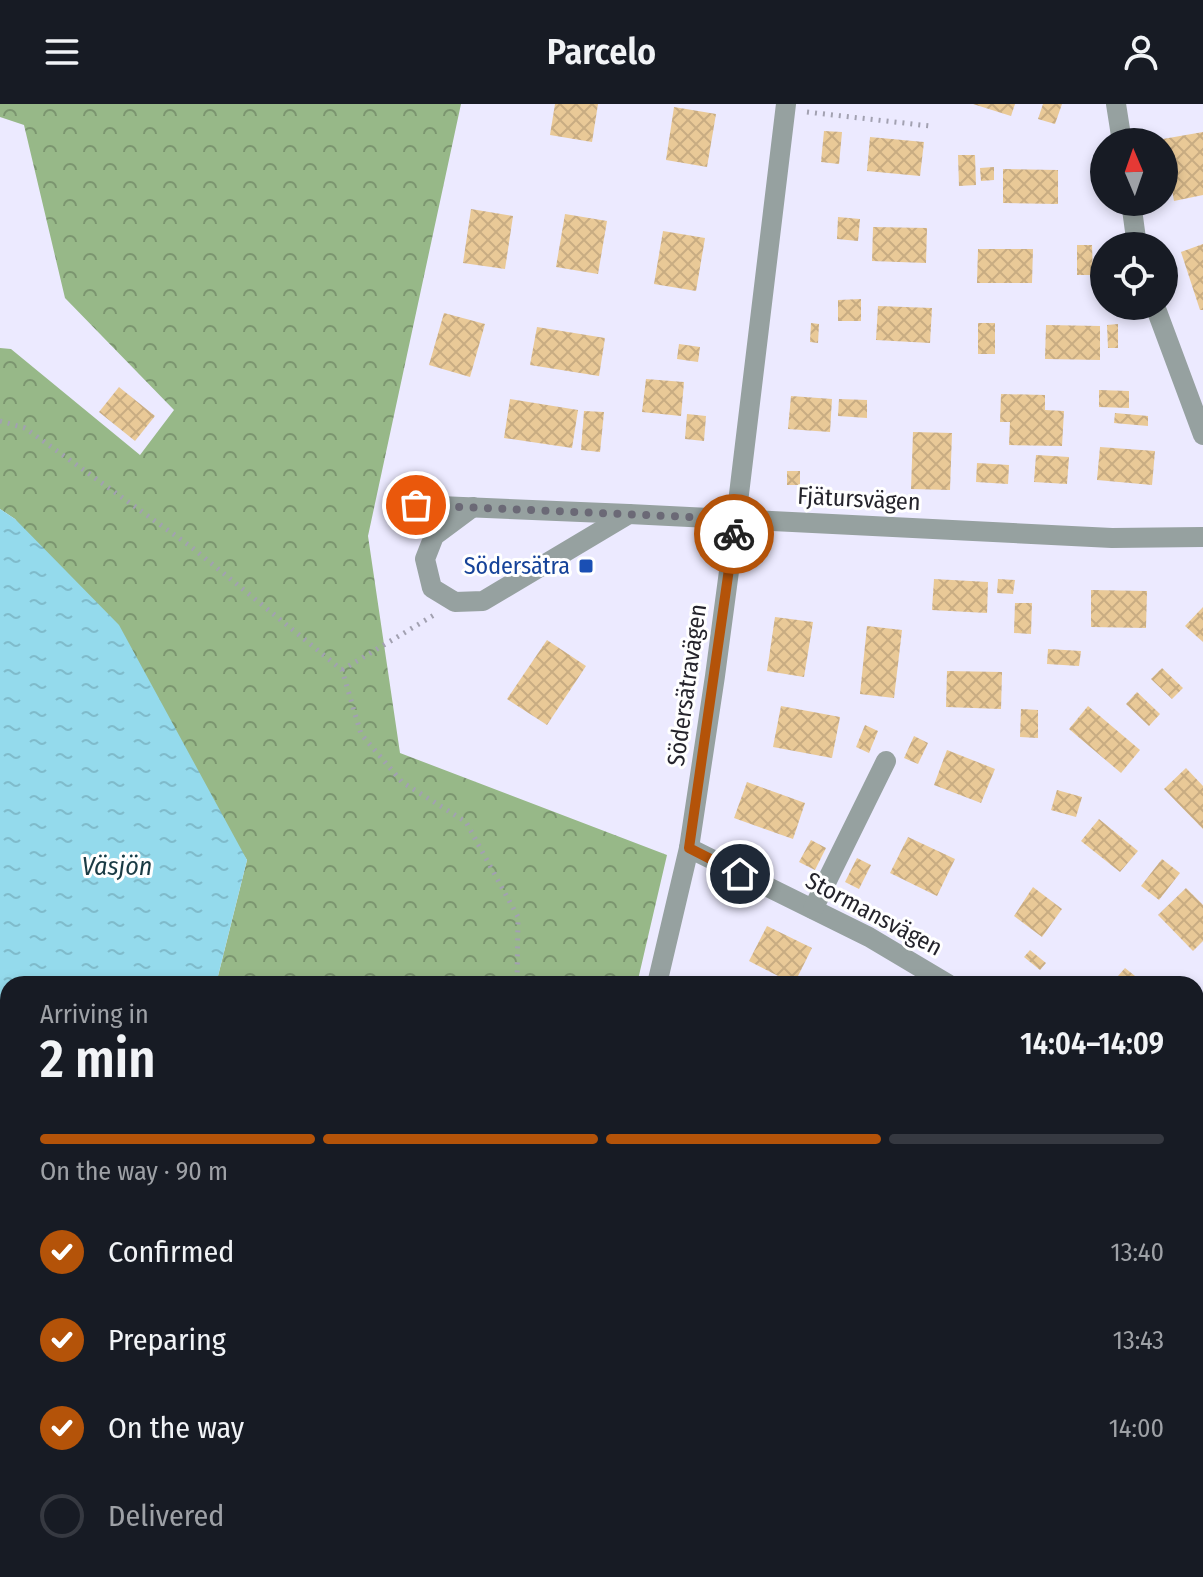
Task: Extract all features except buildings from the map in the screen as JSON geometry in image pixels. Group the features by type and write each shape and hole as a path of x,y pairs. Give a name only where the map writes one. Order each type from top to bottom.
{"street":[{"path":"1116,104 1120,128"},
{"name":"Södersätravägen","path":"659,976 689,848 736,519 786,107"},
{"path":"1160,320 1203,435"},
{"name":"Fjätursvägen","path":"416,505 1112,538 1203,537"},
{"path":"473,507 434,536 425,559 432,588 455,602 483,601 629,514"},
{"path":"813,909 886,761"},
{"name":"Stormansvägen","path":"689,848 869,937 935,976"}],"path":[{"path":"786,107 930,126"},
{"path":"0,421 25,428 190,546 342,670 361,734 402,782 466,822 518,917 517,976"},
{"path":"342,670 455,602"}],"green space":[{"path":"0,104 461,104 368,536 400,753 667,855 639,976 218,976 247,860 15,519 0,509 0,348 11,349 140,455 174,410 65,298 24,125 0,117"}],"water":[{"name":"Väsjön","path":"0,509 15,519 119,625 247,860 218,976 0,976"}],"way so far":[{"path":"416,505 736,519 734,534"}],"place":[{"name":"Södersätra","path":"586,566"}],"route":[{"path":"734,534 689,848 740,874"}]}
